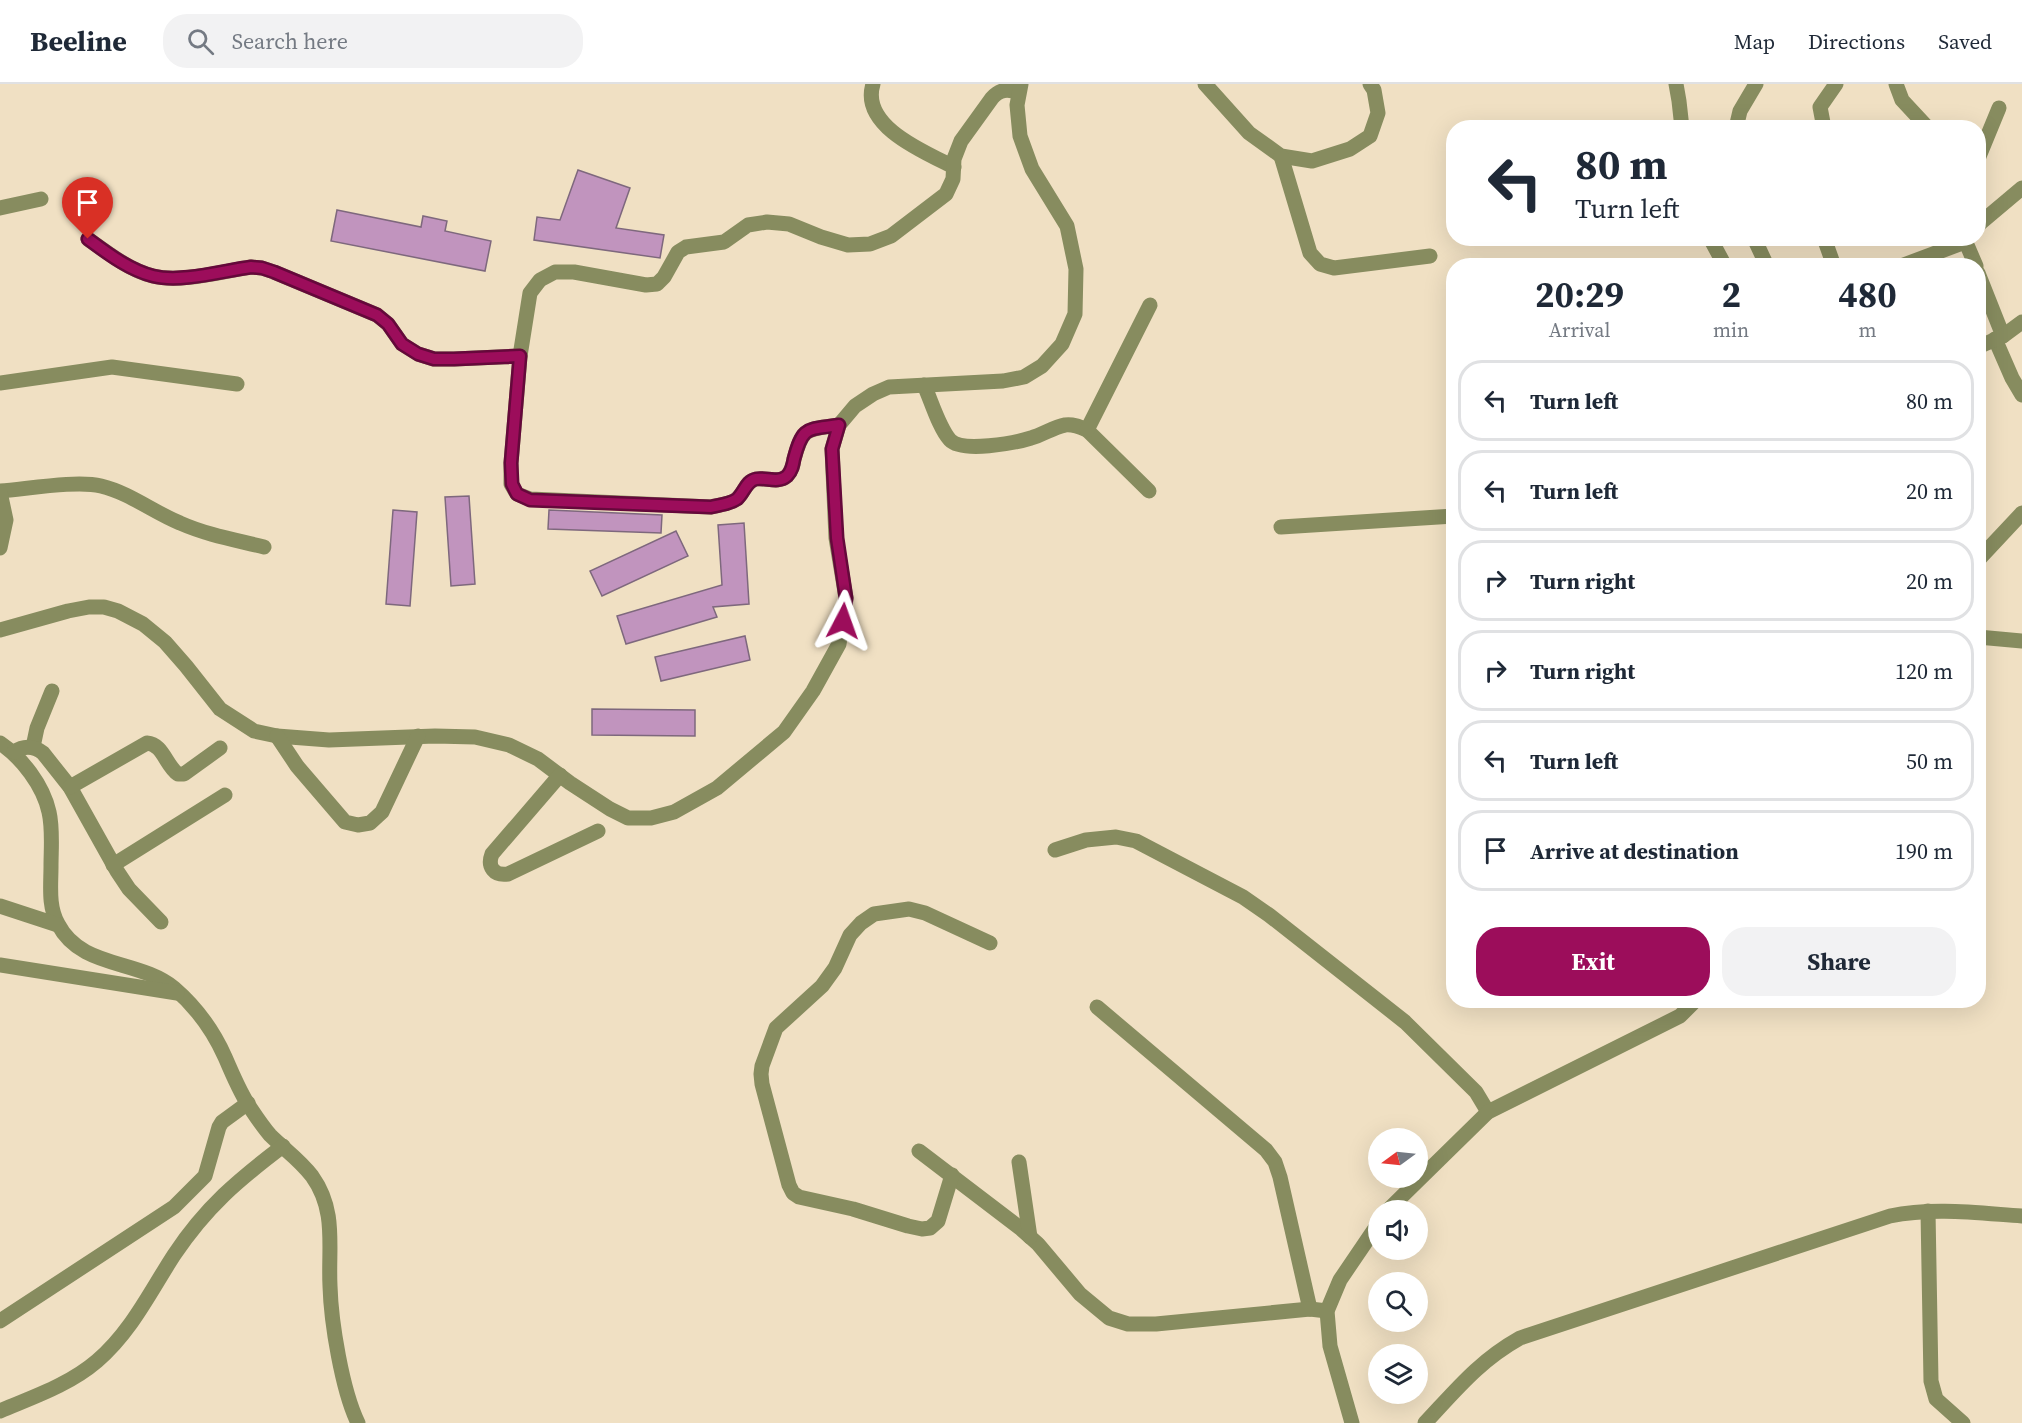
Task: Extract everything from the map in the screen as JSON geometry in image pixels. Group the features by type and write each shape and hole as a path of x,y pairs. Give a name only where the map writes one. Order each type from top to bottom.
{"street":[{"path":"873,84 871,98 876,111 888,127 903,141 954,167"},
{"path":"1205,84 1249,134 1281,156 1312,161 1350,149 1370,136 1378,113 1376,86"},
{"path":"1676,84 1681,120"},
{"path":"1738,120 1740,111 1756,84"},
{"path":"1822,120 1820,107 1836,84"},
{"path":"1896,84 1902,100 1921,120"},
{"path":"0,630 89,607 104,607 118,611 143,624 165,642 220,709 254,731 277,736 329,740 418,736 475,737 509,745 538,759 610,809 628,818 651,818 674,812 717,788 784,732 813,692 839,644 846,598 837,538 832,449 839,425 855,406 889,387 1003,381 1024,377 1042,366 1062,344 1075,314 1076,269 1067,226 1032,169 1020,136 1017,105 1020,88 998,92 992,98 961,141 954,159 953,179 946,194 891,236 870,244 848,245 820,237 789,224 767,222 748,225 724,242 686,247 678,252 664,277 657,284 646,285 574,272 555,272 540,280 530,293 520,356 511,463 512,484 517,494 530,500 711,507 736,499 755,479 778,480 786,477 791,470 803,433 811,429 839,425"},
{"path":"1986,140 1999,108"},
{"path":"1281,156 1310,253 1320,264 1334,268 1430,256"},
{"path":"1986,218 2022,188"},
{"path":"0,208 41,199"},
{"path":"88,239 114,258 153,276 175,278 251,267 274,272 377,315 388,324 402,344 426,357 454,359 520,356"},
{"path":"1920,258 1949,246"},
{"path":"1986,302 2012,378 2022,395"},
{"path":"1088,430 1150,305"},
{"path":"1986,343 2022,322"},
{"path":"0,383 112,367 237,384"},
{"path":"924,385 945,433 949,440 956,444 964,446 1009,444 1033,438 1064,425 1076,425 1088,430 1149,491"},
{"path":"0,548 6,520 0,492 83,484 101,486 148,505 177,522 197,530 264,547"},
{"path":"1986,551 2022,513"},
{"path":"1281,527 1446,517"},
{"path":"1986,638 2022,641"},
{"path":"33,747 37,728 52,691"},
{"path":"277,736 297,766 345,822 358,825 370,823 382,812 418,736"},
{"path":"70,788 147,742 158,747 178,774 184,774 220,748"},
{"path":"0,743 14,752 38,786 49,812 50,892 52,910 58,925 83,952 98,959 149,973 171,986 191,1002 207,1025 248,1103 270,1134 298,1159 326,1199 331,1242 330,1286 337,1347 355,1417 341,1423"},
{"path":"14,752 22,748 33,747 44,753 70,788 129,889 161,922"},
{"path":"560,775 492,854 490,864 493,870 503,875 515,871 598,831"},
{"path":"113,865 225,795"},
{"path":"1055,850 1086,840 1116,837 1136,841 1243,897 1405,1022 1476,1092 1488,1112"},
{"path":"0,906 58,925"},
{"path":"952,1175 938,1221 930,1228 908,1226 853,1209 799,1197 793,1193 789,1185 760,1074 776,1028 822,987 835,968 850,935 861,922 874,914 909,909 925,913 990,943"},
{"path":"0,965 180,994"},
{"path":"1097,1007 1266,1150 1275,1162 1310,1309"},
{"path":"1398,1200 1488,1112 1680,1017 1688,1008"},
{"path":"0,1321 174,1207 205,1176 222,1122 248,1103"},
{"path":"0,1412 65,1383 108,1352 132,1323 175,1253 209,1208 228,1189 283,1146"},
{"path":"919,1151 1004,1214 1030,1237 1080,1294 1109,1318 1128,1324 1156,1324 1310,1309 1327,1311"},
{"path":"1019,1162 1030,1237"},
{"path":"1928,1211 1930,1381 1936,1399 1963,1423"},
{"path":"1425,1423 1480,1365 1500,1349 1520,1338 1890,1216 1928,1211 2022,1216"},
{"path":"1352,1423 1330,1346 1327,1311 1340,1280 1368,1239"}],"building":[{"path":"578,170 630,188 616,228 664,235 660,258 534,240 537,217 560,220"},
{"path":"337,210 421,227 423,216 447,221 445,231 491,241 485,271 331,241"},
{"path":"469,496 475,584 451,586 445,497"},
{"path":"393,510 417,512 410,606 386,604"},
{"path":"549,510 662,515 661,533 548,529"},
{"path":"744,523 749,604 713,607 717,617 626,644 617,616 722,585 718,525"},
{"path":"676,531 688,556 602,596 590,571"},
{"path":"745,636 750,660 661,681 655,657"},
{"path":"592,709 695,710 695,736 592,735"}],"route":[{"path":"88,239 114,258 153,276 175,278 251,267 274,272 377,315 388,324 402,344 418,354 434,359 520,356 511,463 512,484 517,494 530,500 711,507 736,499 755,479 778,480 786,477 791,470 803,433 811,429 839,425 832,449 837,538 846,598 843,621"}]}
